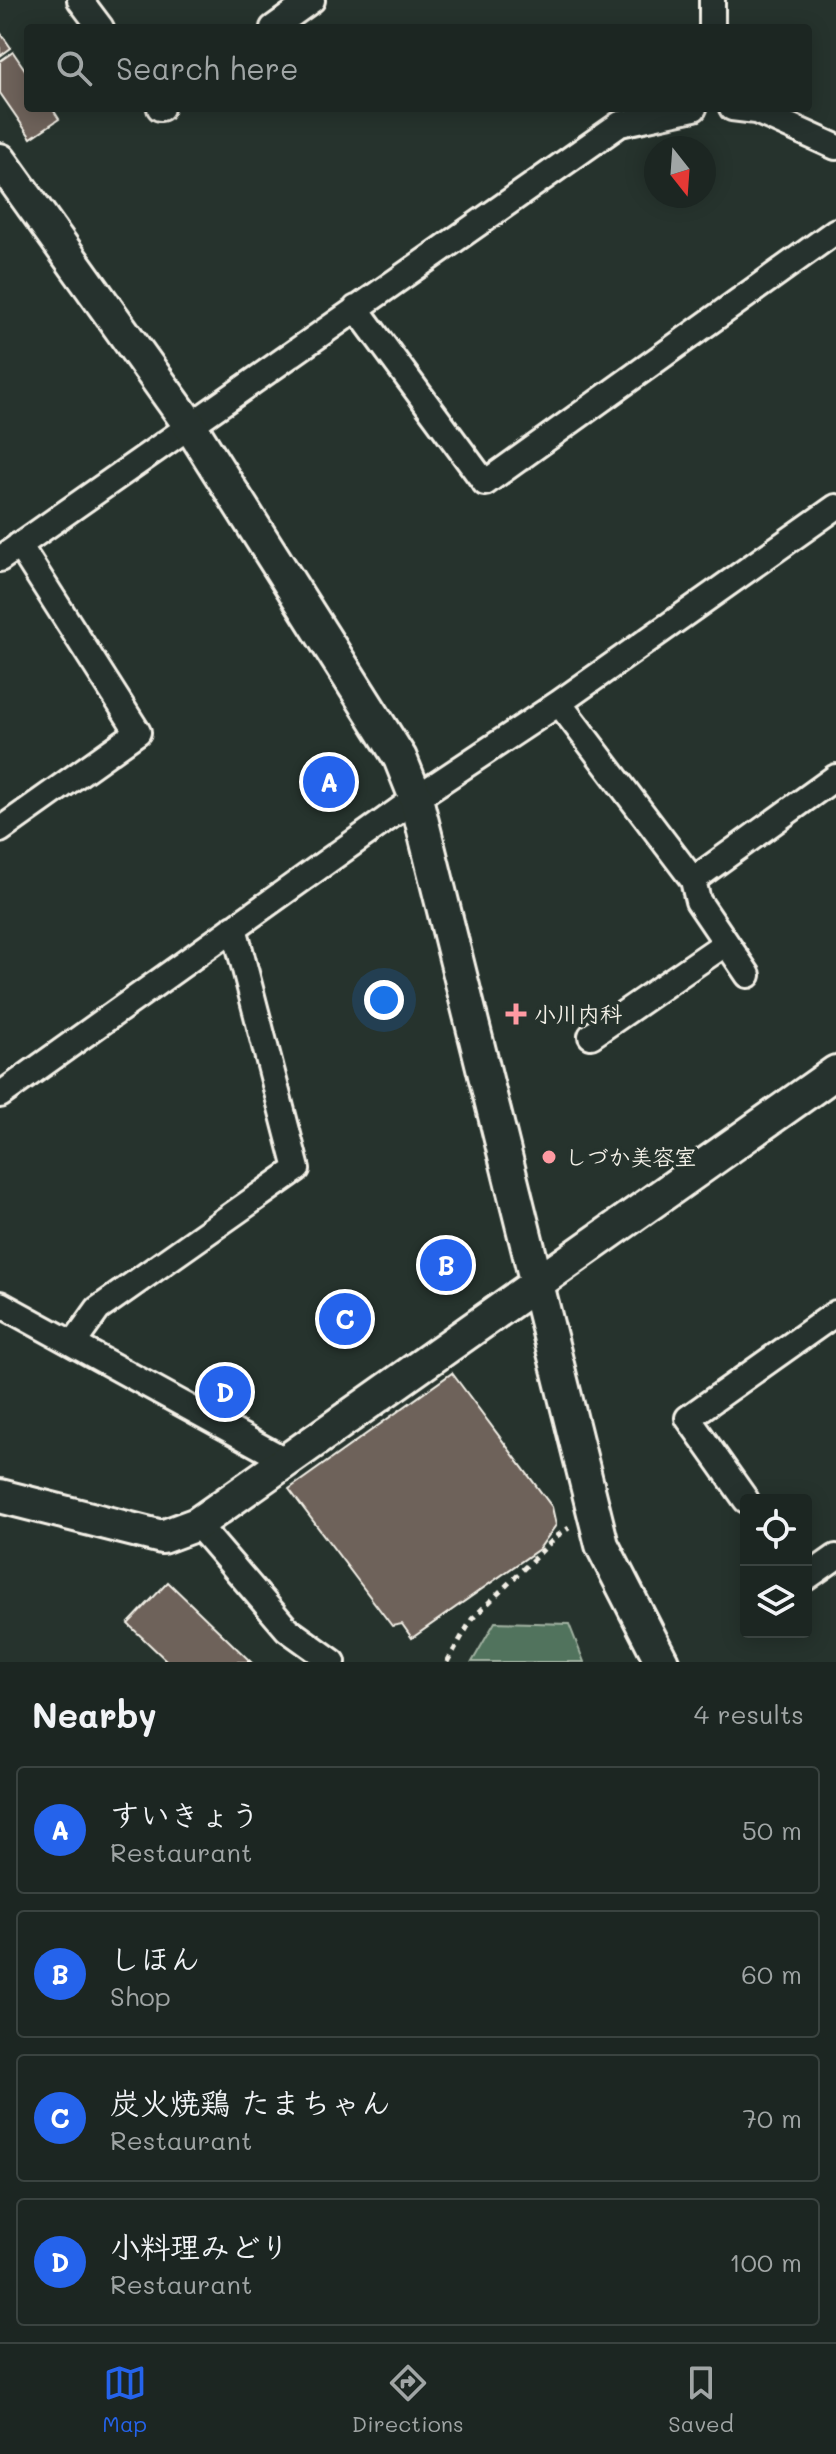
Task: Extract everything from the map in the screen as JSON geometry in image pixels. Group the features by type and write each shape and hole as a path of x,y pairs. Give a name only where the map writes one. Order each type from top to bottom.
{"street":[{"path":"80,0 98,24"},
{"path":"279,24 312,0"},
{"path":"712,0 712,24"},
{"path":"0,830 138,732 10,552 620,124 676,112"},
{"path":"758,112 836,147"},
{"path":"0,160 189,424 400,758 416,798 602,1545 662,1662"},
{"path":"356,308 485,483 836,231"},
{"path":"0,1095 416,798 559,703 836,507"},
{"path":"559,703 693,880 698,901 748,975"},
{"path":"693,880 836,777"},
{"path":"73,1344 98,1309 297,1169 234,927"},
{"path":"591,1036 726,943"},
{"path":"0,1496 162,1537 197,1524 836,1072"},
{"path":"0,1304 285,1460"},
{"path":"742,1494 688,1418 836,1313"},
{"path":"197,1524 287,1629 333,1662"},
{"path":"812,1574 836,1557"}],"path":[{"path":"447,1662 472,1619 557,1536 594,1513"}],"green space":[{"path":"495,1622 569,1624 584,1662 472,1662"}],"building":[{"path":"0,32 11,48 0,56"},
{"path":"13,52 24,68 24,112 55,112 59,119 31,138 0,93 0,61"},
{"path":"452,1373 552,1507 556,1525 539,1549 412,1638 402,1624 392,1626 289,1489"},
{"path":"168,1582 251,1662 168,1662 128,1624"}],"place":[{"name":"すいきょう","path":"329,782"},
{"name":"小川内科","path":"516,1014"},
{"name":"しづか美容室","path":"549,1157"},
{"name":"しほん","path":"446,1265"},
{"name":"炭火焼鶏 たまちゃん","path":"345,1319"},
{"name":"小料理みどり","path":"225,1392"}]}
